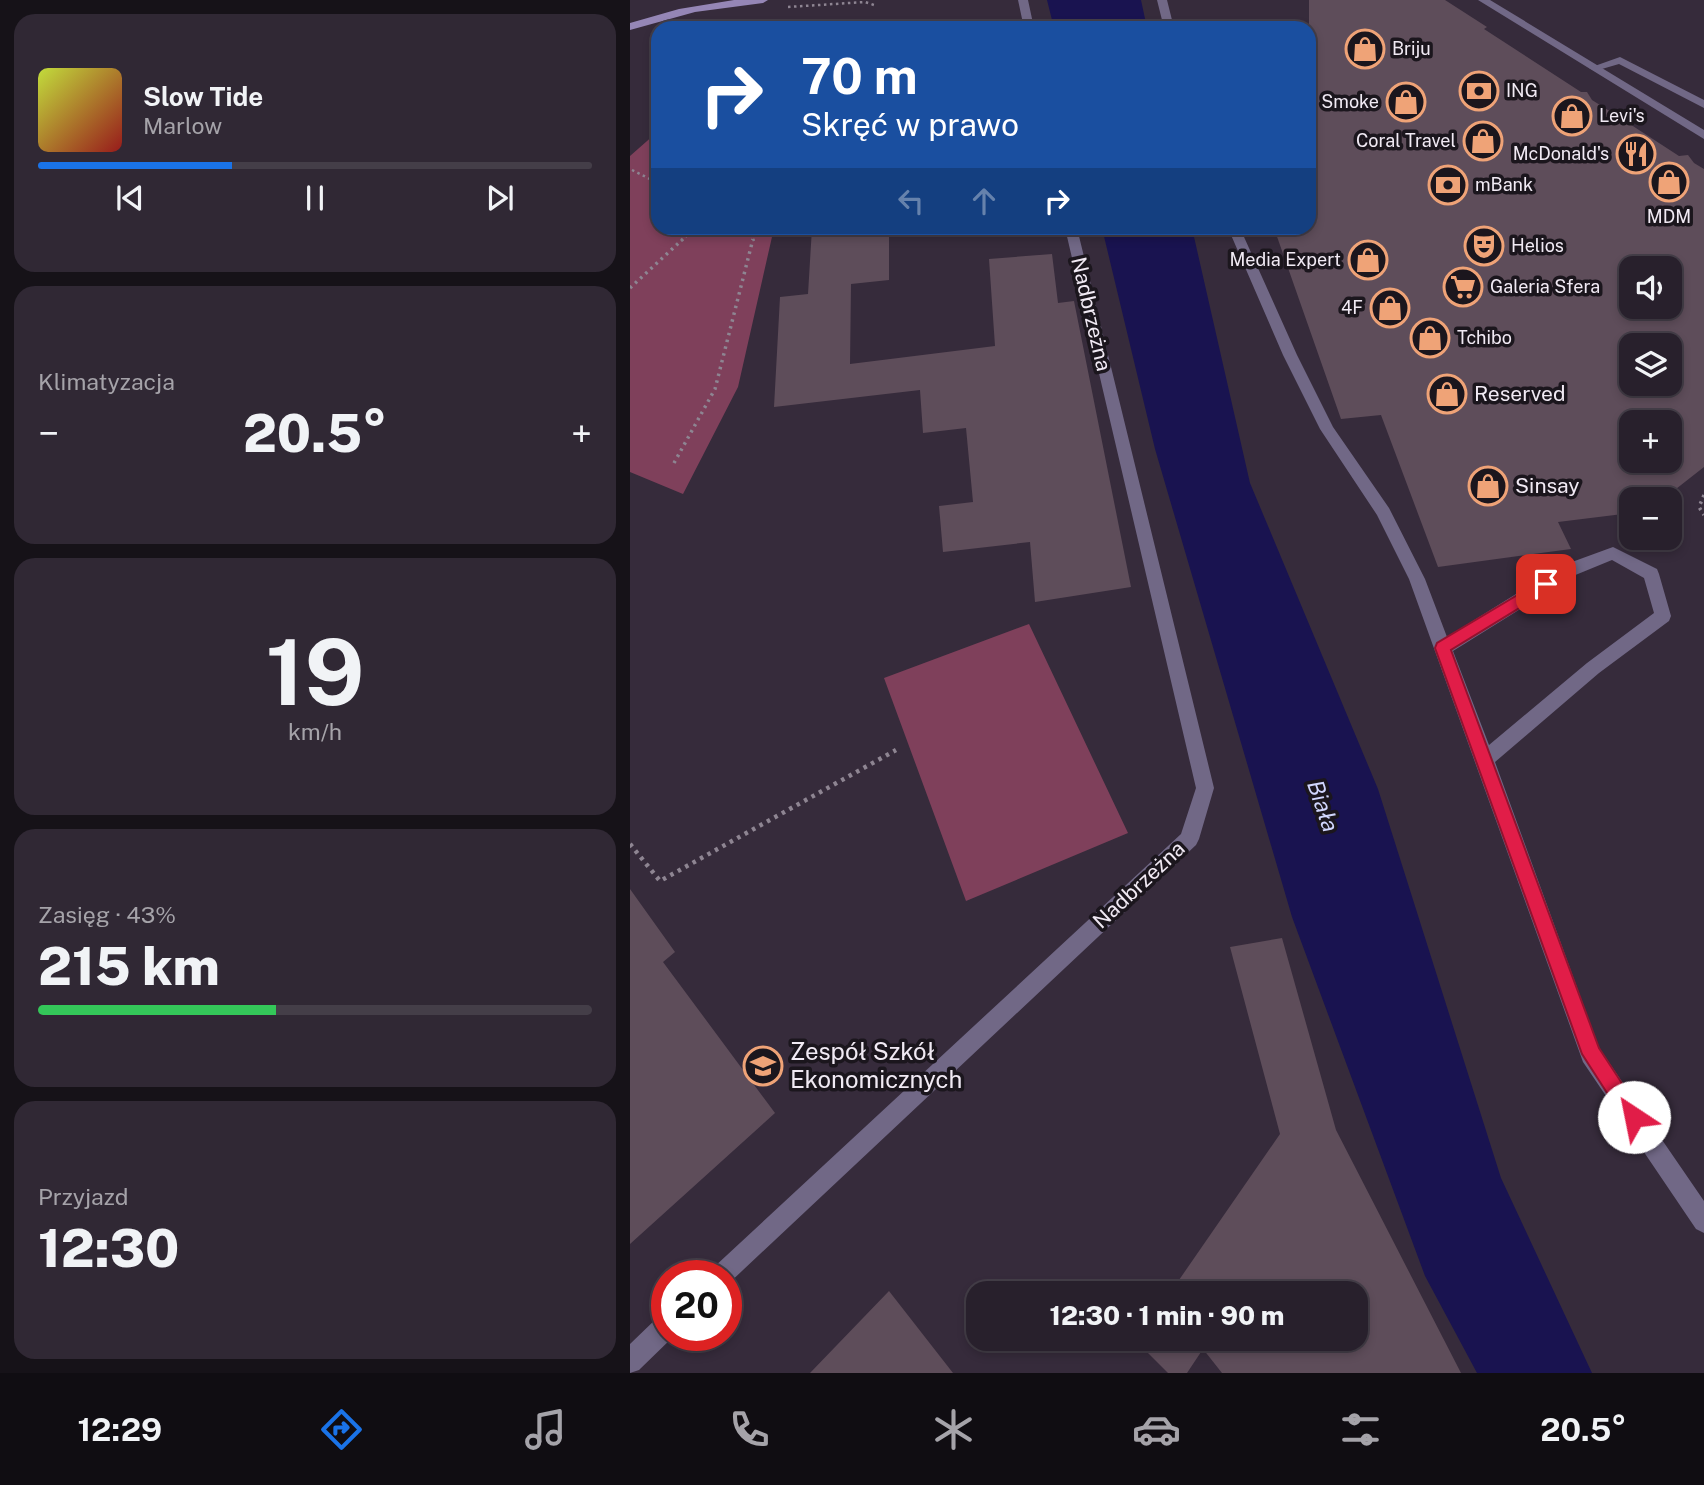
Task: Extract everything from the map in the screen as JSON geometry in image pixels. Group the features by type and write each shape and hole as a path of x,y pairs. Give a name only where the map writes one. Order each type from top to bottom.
{"street":[{"path":"632,24 720,4 763,0"},
{"path":"1023,0 1028,21"},
{"path":"1162,0 1167,21"},
{"path":"1483,0 1704,135"},
{"path":"1595,68 1620,60 1704,105"},
{"name":"Nadbrzeżna","path":"738,1260 1189,839 1205,788 1073,235"},
{"path":"1237,235 1290,355 1327,429 1382,512 1416,579 1485,759 1591,1054 1704,1221"},
{"path":"1443,648 1567,571 1613,553 1651,574 1663,616 1593,668 1485,759"},
{"path":"630,1361 651,1341"}],"path":[{"path":"632,170 651,180"},
{"path":"630,288 687,235"},
{"path":"674,463 715,389 754,240 752,235"},
{"path":"1704,495 1699,507 1704,515"},
{"path":"630,844 660,881 896,750"}],"shaded area":[{"path":"651,138 651,235 772,235 738,387 683,494 630,472 630,156"},
{"path":"1029,624 1128,833 966,901 884,678"}],"water":[{"path":"1047,0 1141,0 1146,21 1052,21"},
{"name":"Biała","path":"1104,235 1194,235 1250,483 1378,789 1501,1178 1592,1373 1477,1373 1425,1276 1292,917 1155,449"}],"building":[{"name":"Galeria Sfera","path":"1309,0 1445,0 1487,27 1484,29 1581,92 1587,92 1592,100 1679,156 1688,155 1704,169 1704,467 1678,487 1619,487 1619,514 1558,522 1571,549 1438,567 1381,415 1341,419 1276,235 1316,235 1316,21 1309,21"},
{"path":"812,235 889,235 889,280 851,284 850,364 995,346 989,259 1052,254 1058,303 1074,301 1131,587 1035,602 1030,542 943,552 939,506 973,502 966,428 923,433 920,390 774,407 780,297 808,294"},
{"path":"630,889 675,952 663,962 775,1113 630,1244"},
{"path":"1282,938 1336,1130 1461,1373 1222,1373 1205,1351 1368,1351 1368,1281 1178,1281 1280,1134 1230,947"},
{"path":"889,1291 953,1373 810,1373"},
{"path":"1146,1351 1202,1351 1187,1373 1168,1373"}],"place":[{"name":"Briju","path":"1365,49"},
{"name":"ING","path":"1479,91"},
{"name":"Smoke","path":"1406,102"},
{"name":"Levi's","path":"1572,116"},
{"name":"Coral Travel","path":"1483,141"},
{"name":"McDonald's","path":"1636,154"},
{"name":"MDM","path":"1669,182"},
{"name":"mBank","path":"1448,185"},
{"name":"Helios","path":"1484,246"},
{"name":"Media Expert","path":"1368,260"},
{"name":"Galeria Sfera","path":"1463,287"},
{"name":"4F","path":"1390,308"},
{"name":"Tchibo","path":"1430,338"},
{"name":"Reserved","path":"1447,394"},
{"name":"Sinsay","path":"1488,486"},
{"name":"Zespół Szkół Ekonomicznych","path":"763,1066"}],"route":[{"path":"1546,584 1443,648 1591,1054 1634,1117"}]}
